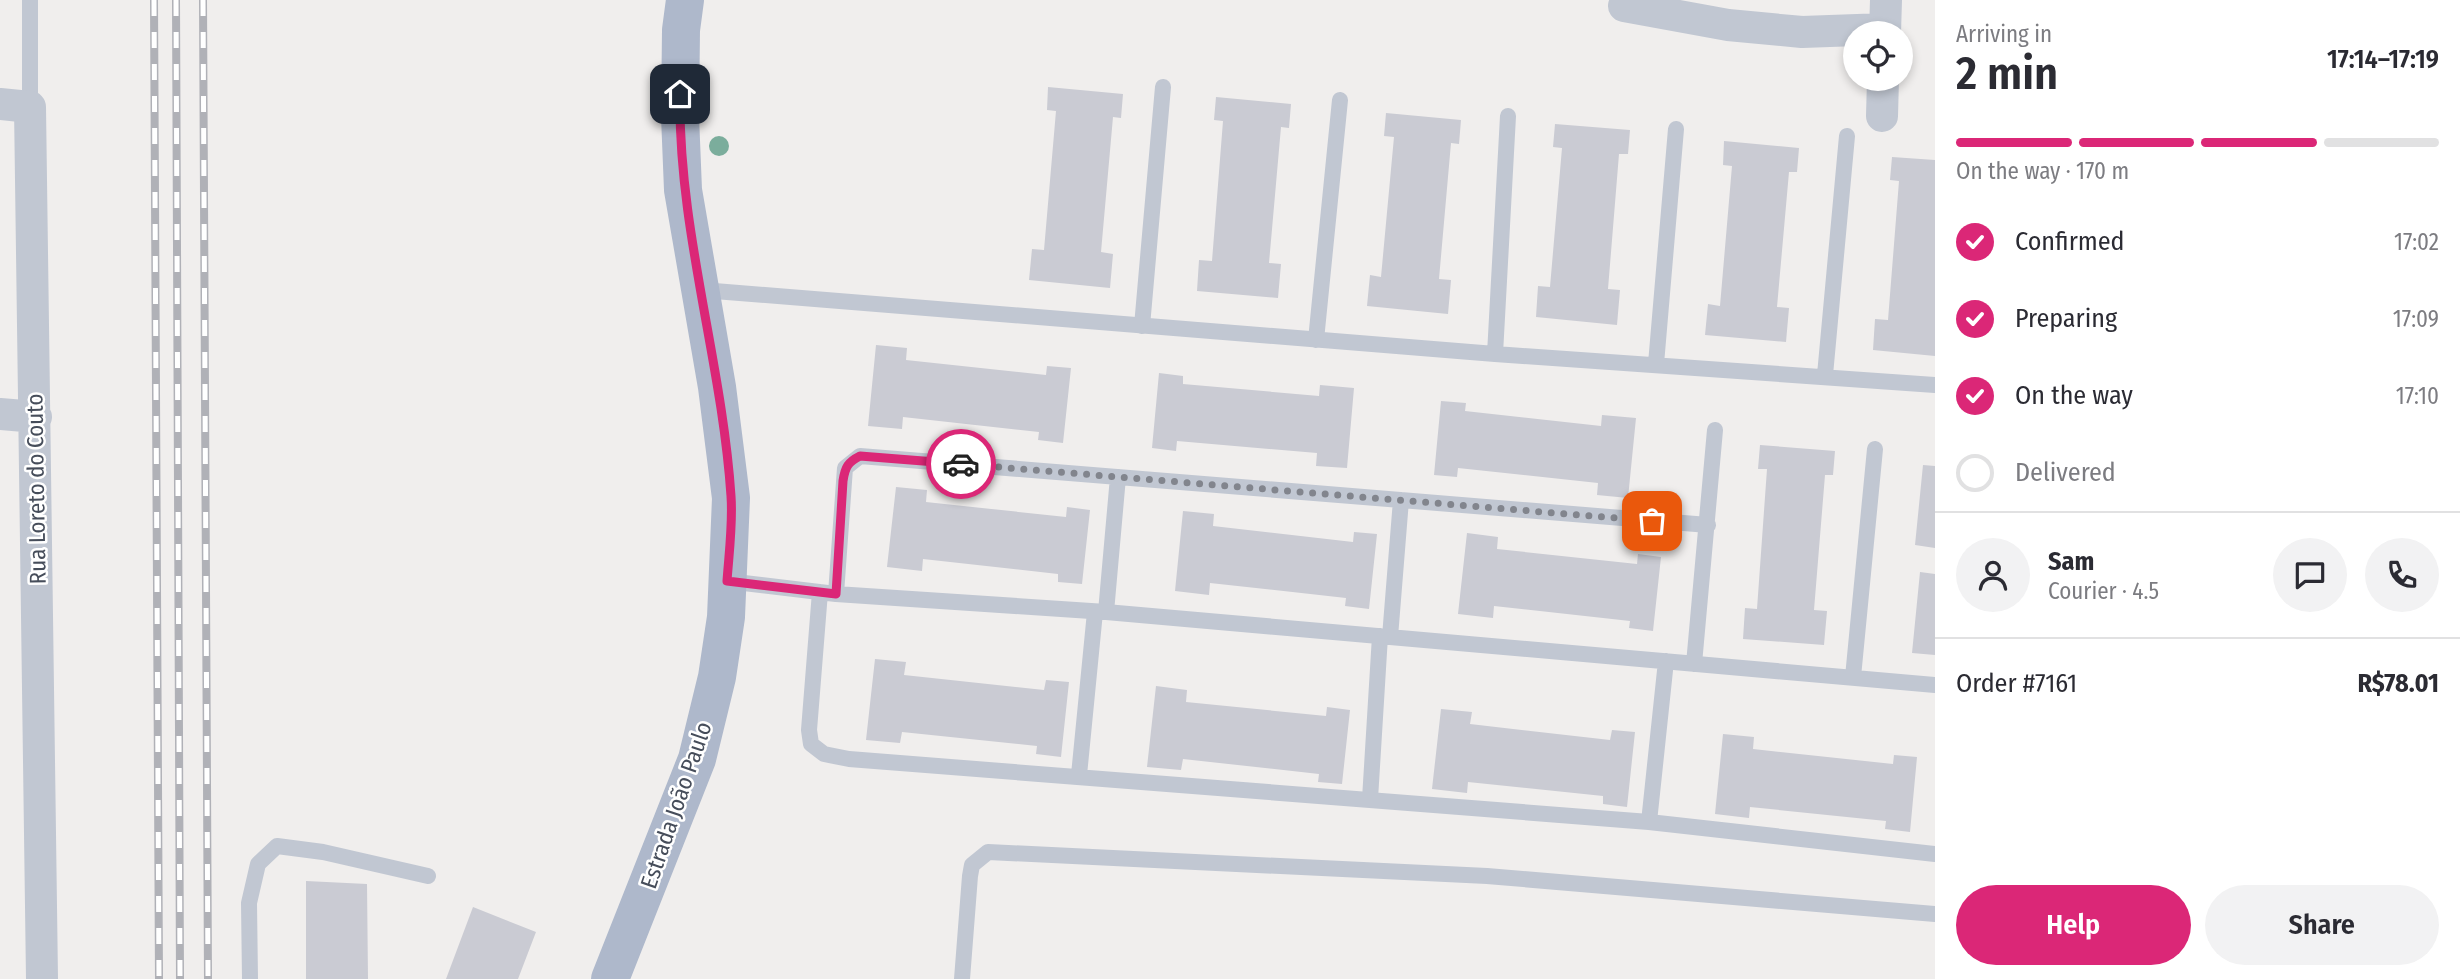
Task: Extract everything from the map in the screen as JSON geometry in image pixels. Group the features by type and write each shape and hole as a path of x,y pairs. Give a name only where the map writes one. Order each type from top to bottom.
{"main road":[{"name":"Estrada João Paulo","path":"610,979 696,759 717,677 726,617 731,498 702,290 683,190 680,116 681,30 685,0"}],"street":[{"path":"1624,6 1728,25 1790,31 1843,25"},
{"path":"1882,116 1883,91"},
{"name":"Rua Loreto do Couto","path":"15,106 36,416 41,979"},
{"path":"0,414 36,416"}],"lane":[{"name":"Rua Loreto do Couto","path":"15,106 30,0"},
{"path":"1142,326 1163,87"},
{"path":"1316,340 1340,100"},
{"path":"1495,354 1508,116"},
{"path":"1656,364 1676,129"},
{"path":"1825,376 1847,136"},
{"path":"702,290 1495,354 1935,385"},
{"path":"1695,664 1715,430"},
{"path":"1853,677 1875,449"},
{"path":"1708,525 860,456 845,468 809,730 811,744 824,754 849,759 1079,775 1649,822 1935,854"},
{"path":"1079,775 1118,477"},
{"path":"1370,799 1401,500"},
{"path":"727,581 828,593 1101,612 1935,685"},
{"path":"1649,822 1666,661"},
{"path":"250,979 249,903 258,864 277,846 323,852 428,876"},
{"path":"962,979 972,865 988,852 1487,876 1935,914"}],"building":[{"path":"1048,87 1123,94 1121,118 1113,117 1101,252 1113,254 1110,288 1029,280 1032,249 1044,250 1056,111 1047,110"},
{"path":"1216,97 1291,104 1289,128 1281,127 1269,263 1281,264 1278,298 1197,291 1199,260 1212,261 1223,121 1214,120"},
{"path":"1386,113 1461,120 1459,144 1451,143 1439,279 1451,280 1448,314 1367,306 1370,275 1381,277 1394,137 1384,136"},
{"path":"1555,124 1630,130 1628,154 1619,154 1608,289 1620,290 1617,325 1536,317 1538,286 1550,287 1562,148 1553,147"},
{"path":"1724,141 1799,148 1797,172 1789,172 1777,307 1789,308 1786,342 1705,335 1708,304 1720,306 1732,166 1723,165"},
{"path":"1892,157 1935,160 1935,356 1873,350 1875,319 1888,320 1899,181 1890,180"},
{"path":"876,345 907,348 906,360 1046,375 1047,366 1071,368 1063,443 1038,440 1039,432 903,417 902,429 868,426"},
{"path":"1159,373 1183,376 1183,384 1319,396 1320,385 1354,388 1347,468 1316,466 1317,453 1177,441 1176,451 1152,448"},
{"path":"1441,401 1466,403 1465,411 1601,426 1602,415 1636,418 1628,498 1597,495 1598,483 1458,468 1457,477 1434,475"},
{"path":"1760,445 1835,451 1833,475 1825,475 1814,610 1827,611 1824,645 1743,639 1745,608 1757,609 1767,469 1758,469"},
{"path":"1923,465 1935,466 1935,548 1915,545"},
{"path":"896,487 927,490 926,502 1066,517 1067,507 1090,510 1082,584 1058,582 1058,574 923,559 922,571 887,567"},
{"path":"1183,511 1214,514 1213,526 1353,542 1354,532 1377,534 1369,609 1345,606 1346,598 1210,583 1209,595 1175,591"},
{"path":"1467,533 1498,537 1497,549 1637,564 1638,554 1661,557 1653,631 1629,628 1630,621 1494,606 1493,618 1458,614"},
{"path":"1920,572 1935,574 1935,655 1912,653"},
{"path":"875,659 906,662 904,675 1044,690 1046,680 1069,682 1061,757 1036,754 1037,746 902,732 900,743 866,740"},
{"path":"1156,686 1187,690 1186,702 1326,716 1327,707 1350,710 1342,784 1318,782 1319,774 1183,759 1181,770 1147,767"},
{"path":"1441,709 1472,712 1470,724 1610,740 1612,730 1635,732 1627,807 1603,804 1603,796 1468,782 1467,793 1432,789"},
{"path":"1723,734 1754,737 1753,749 1893,764 1894,755 1917,757 1910,832 1885,829 1886,821 1750,807 1749,818 1715,814"},
{"path":"306,881 367,884 368,979 306,979"},
{"path":"473,907 536,932 518,979 446,979"}],"railway":[{"path":"154,0 159,979"},
{"path":"176,0 180,979"},
{"path":"203,0 208,979"}],"way so far":[{"path":"961,464 1652,521"}],"route":[{"path":"680,94 683,190 702,290 731,498 727,581 836,594 843,481 845,468 851,461 860,456 961,464"}]}
